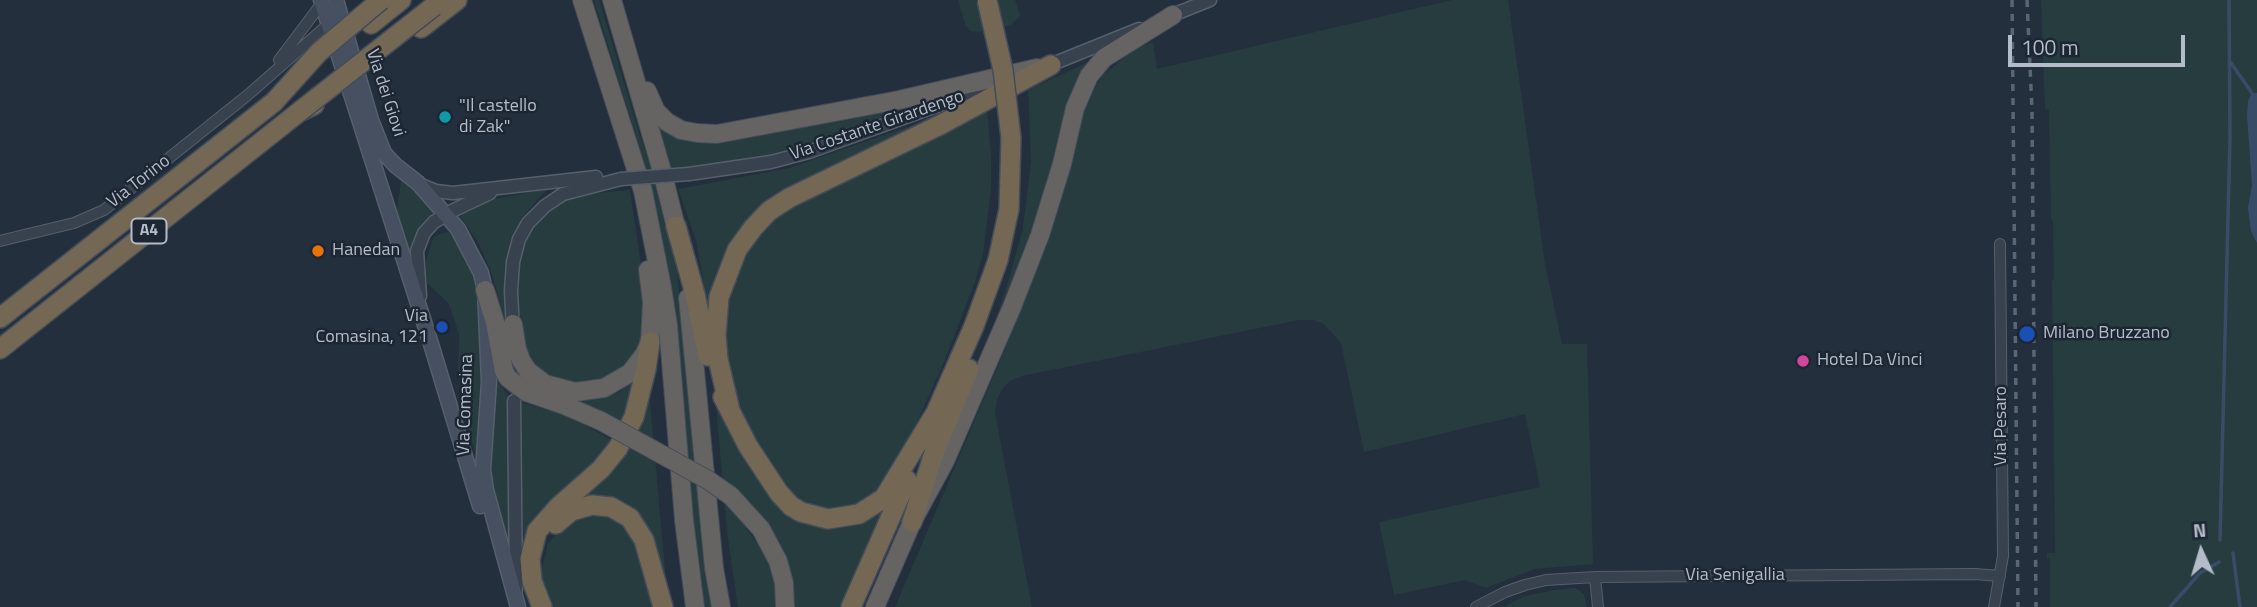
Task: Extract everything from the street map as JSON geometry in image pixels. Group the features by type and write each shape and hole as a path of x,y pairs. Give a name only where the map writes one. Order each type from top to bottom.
{"highway":[{"path":"274,102 319,52 381,0"},
{"name":"A4","path":"0,318 401,0"},
{"path":"299,112 333,96 457,0"},
{"path":"582,0 648,214 668,326 684,520 695,607"},
{"path":"612,0 695,294 710,367 748,446 779,494 801,512 828,519 859,514 884,498 935,414"},
{"path":"912,522 935,450 980,344 1009,209 1012,138 1003,70 987,0"},
{"name":"A4","path":"0,349 438,3"},
{"path":"875,607 912,522 945,461 1017,295 1040,235 1062,164 1075,108 1089,76 1104,58 1173,15"},
{"path":"624,40 641,72 656,111 667,122 696,134 717,134 899,100 1051,65"},
{"path":"729,406 718,359 716,335 719,297 737,250 752,228 769,211 789,198 942,124 1051,65"},
{"path":"542,607 532,581 530,559 537,531 558,507 601,469 618,448 634,417 650,342 652,302 647,262 648,214"},
{"path":"676,226 695,351 714,568 721,607"},
{"path":"851,607 974,327 998,260"},
{"path":"485,290 508,378 526,392 601,421 708,480 731,496 761,529 778,561 784,583 785,607"},
{"path":"513,324 517,349 528,371 545,384 575,392 604,388 618,382 639,363 650,342"},
{"path":"549,607 539,575 540,555 545,542 552,529 567,514 592,505 616,509 637,526 644,540 663,607"}],"main road":[{"name":"Via dei Giovi","path":"327,1 329,24 383,195"},
{"name":"Via dei Giovi","path":"327,1 384,153 394,165 418,183"},
{"name":"Via Comasina","path":"418,183 458,229 481,273 485,290 489,382 483,470 517,604"},
{"name":"Via Comasina","path":"383,195 487,528 517,604"}],"street":[{"name":"Via Costante Girardengo","path":"418,183 432,190 449,193 607,176 621,179 689,174 771,162 809,152 1051,65 1210,0"},
{"name":"Via Torino","path":"259,85 327,1"},
{"name":"Via Torino","path":"0,241 74,223 95,215 259,85 329,24"},
{"path":"514,363 511,290 513,262 522,233 545,206 563,194 621,179"},
{"name":"Via Costante Girardengo","path":"447,216 483,196 528,184"},
{"name":"Via Comasina","path":"422,316 417,251 424,233 434,222 447,216"},
{"name":"Via Pesaro","path":"1994,607 2000,576 2003,529 2000,244"},
{"path":"514,401 517,604"},
{"name":"Via Senigallia","path":"1476,607 1525,585 1546,580 1595,577 2000,576"},
{"path":"1595,577 1598,607"}],"green space":[{"path":"594,0 599,0 640,136 660,191 677,272 713,607 703,607 653,199"},
{"path":"958,0 1015,0 1020,15 1011,25 978,32 970,31 965,24"},
{"path":"1452,0 1508,0 1545,264 1562,344 1587,344 1593,564 1535,569 1486,588 1465,580 1394,595 1379,522 1540,487 1525,414 1364,452 1341,343 1324,324 1314,320 1299,320 1022,376 1010,381 997,399 995,413 1032,607 895,607 1006,347 1042,252 1078,121 1102,76 1134,49 1153,42 1157,69"},
{"path":"2041,0 2257,0 2257,607 2050,607 2050,558 2047,558 2047,553 2055,553 2054,280 2049,110 2045,109"},
{"path":"1101,56 1041,216 984,353 1023,228 1031,161 1028,90"},
{"path":"918,103 824,141 758,158 696,168 671,169 656,123 679,135"},
{"path":"987,109 991,190 983,254 944,362 892,478 862,508 814,511 786,494 739,410 725,345 728,301 736,277 746,256 777,217 798,203"},
{"path":"922,122 924,125 761,213 712,330 696,240 678,189 789,168"},
{"path":"401,181 412,184 434,208 415,275 396,216"},
{"path":"547,189 521,219 508,256 504,284 507,352 502,311 492,274 478,242 459,215 490,200"},
{"path":"630,190 646,301 642,350 633,364 590,388 543,375 531,363 519,330 517,266 521,248 531,229 545,213 574,195"},
{"path":"449,232 453,234 476,278 485,338 478,460 467,428 458,372 459,334 449,304 427,283 426,261 433,238"},
{"path":"503,359 514,363 570,400 602,398 620,392 638,377 624,433 528,391"},
{"path":"493,368 497,381 508,395 512,554 509,555 489,477"},
{"path":"649,391 665,570 671,607 647,534 580,502 603,479"},
{"path":"715,394 790,514 812,525 829,528 851,525 868,519 883,509 885,513 842,607 791,607 790,596 739,502 738,517 767,557 780,607 738,607 727,532"},
{"path":"519,402 566,415 615,442 524,559"},
{"path":"596,512 620,519 635,536 658,607 542,607 541,573 548,544 565,522"},
{"path":"1575,588 1584,594 1587,607 1503,607 1525,596"}],"water":[{"path":"2252,93 2257,93 2257,243 2251,231 2248,208 2252,185 2247,116 2248,101"}],"waterway":[{"path":"2220,540 2230,137 2229,0"},
{"path":"2231,63 2252,93"},
{"path":"2233,553 2240,607"},
{"path":"2170,607 2200,573 2219,562"}],"railway":[{"path":"2012,0 2018,607"},
{"path":"2027,0 2032,110 2036,607"}],"place":[{"name":"\"Il castello di Zak\"","path":"445,117"},
{"name":"Hanedan","path":"318,251"},
{"name":"Via Comasina, 121","path":"442,327"},
{"name":"Milano Bruzzano","path":"2027,334"},
{"name":"Hotel Da Vinci","path":"1803,361"}]}
